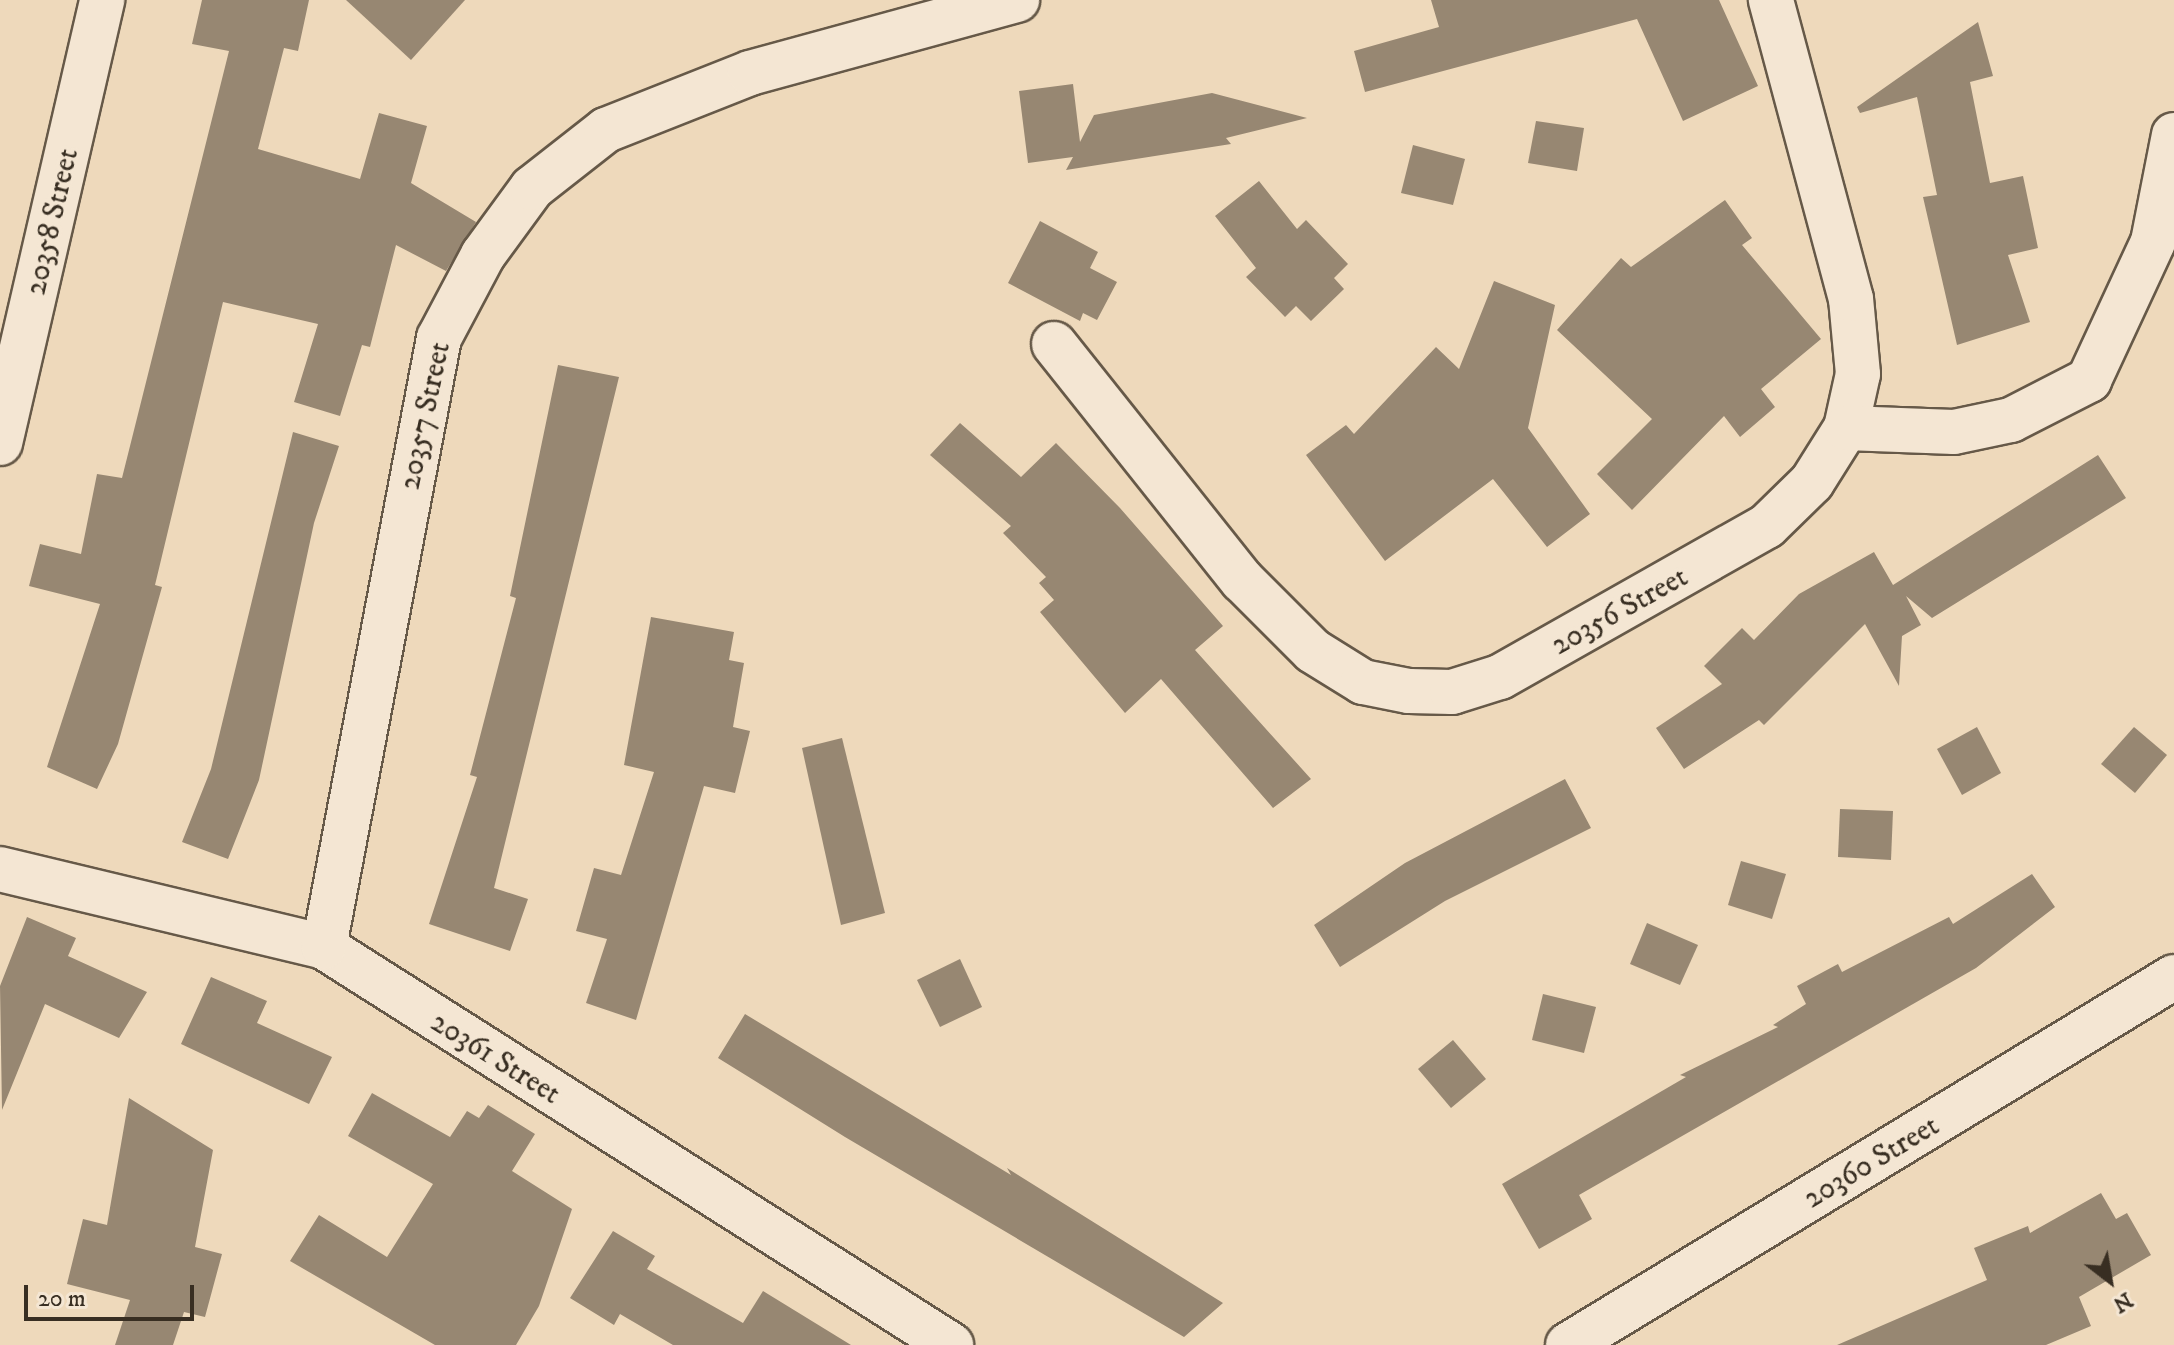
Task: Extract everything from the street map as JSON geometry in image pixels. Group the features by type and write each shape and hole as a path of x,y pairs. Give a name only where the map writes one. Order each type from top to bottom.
{"street":[{"name":"20358 Street","path":"0,443 102,0"},
{"name":"20357 Street","path":"324,947 439,338 491,244 532,188 606,130 750,73 1017,0"},
{"name":"20356 Street","path":"1054,344 1242,580 1313,651 1363,682 1409,691 1452,692 1500,677 1713,561 1767,526 1812,482 1846,428 1858,374 1851,299 1771,0"},
{"path":"1846,428 1968,429 2054,404 2089,380 2153,242 2174,135"},
{"name":"20361 Street","path":"0,869 324,947 951,1345"},
{"name":"20360 Street","path":"1568,1345 2174,977"}],"building":[{"path":"202,0 309,0 298,51 284,48 258,149 360,179 379,113 427,126 411,183 476,222 446,271 396,245 370,347 362,345 340,416 294,402 318,324 223,302 155,585 162,587 118,744 97,789 47,767 100,604 29,586 40,544 81,554 97,474 122,478 229,51 192,44"},
{"path":"346,0 465,0 411,60"},
{"path":"1431,0 1719,0 1758,86 1683,121 1637,19 1365,92 1354,51 1439,27"},
{"path":"1978,22 1993,76 1970,82 1990,183 2023,176 2038,248 2008,255 2030,322 1957,345 1923,197 1937,195 1917,97 1860,113 1857,107"},
{"path":"1073,84 1080,142 1094,115 1212,93 1307,118 1226,138 1231,144 1066,170 1073,157 1028,163 1019,91"},
{"path":"1536,121 1584,128 1577,171 1528,163"},
{"path":"1413,145 1465,159 1453,205 1401,193"},
{"path":"1259,181 1297,229 1306,220 1348,264 1334,278 1344,289 1311,321 1296,306 1285,317 1246,277 1256,268 1215,216"},
{"path":"1725,200 1752,238 1742,245 1821,339 1761,389 1775,407 1740,437 1724,416 1632,510 1597,474 1652,419 1557,330 1621,258 1631,267"},
{"path":"1040,221 1098,252 1090,268 1117,282 1097,320 1083,313 1080,321 1008,283"},
{"path":"1494,281 1555,305 1528,428 1590,514 1547,547 1493,479 1385,561 1306,455 1346,425 1354,434 1436,347 1459,369"},
{"path":"558,365 619,377 494,888 528,899 510,951 429,924 477,777 470,775 516,598 510,596"},
{"path":"960,423 1021,477 1056,443 1120,508 1223,626 1195,650 1311,779 1273,808 1161,679 1125,713 1040,612 1054,600 1039,583 1046,577 1003,533 1011,526 930,455"},
{"path":"293,432 339,446 314,523 259,780 228,859 182,842 211,769"},
{"path":"2098,455 2126,498 1932,618 1906,596 1921,625 1902,636 1899,686 1865,624 1764,725 1759,720 1684,769 1656,728 1722,684 1704,666 1742,628 1754,640 1799,594 1874,552 1893,585"},
{"path":"651,617 734,632 729,660 744,663 733,727 750,731 735,793 704,786 636,1020 586,1003 607,939 576,931 594,868 621,875 654,772 624,765"},
{"path":"1977,727 2001,773 1962,795 1937,749"},
{"path":"2134,727 2167,755 2135,793 2101,764"},
{"path":"842,738 885,913 841,925 802,748"},
{"path":"1565,779 1591,828 1445,901 1340,967 1314,925 1405,863"},
{"path":"1840,809 1893,811 1891,860 1838,857"},
{"path":"1741,861 1786,874 1772,919 1728,905"},
{"path":"2032,874 2055,907 1976,968 1579,1195 1592,1219 1539,1249 1502,1184 1686,1077 1680,1075 1778,1027 1773,1025 1806,1004 1797,986 1838,964 1842,972 1949,917 1953,924"},
{"path":"27,917 76,938 68,956 147,992 119,1038 45,1004 2,1110 0,986"},
{"path":"1647,923 1698,945 1680,985 1630,964"},
{"path":"960,959 982,1007 940,1027 917,980"},
{"path":"211,977 267,1001 257,1023 332,1057 309,1104 181,1044"},
{"path":"1543,994 1596,1007 1584,1053 1532,1040"},
{"path":"745,1014 1011,1175 1007,1168 1223,1303 1184,1337 845,1137 718,1058"},
{"path":"1453,1040 1486,1079 1451,1108 1418,1069"},
{"path":"372,1093 450,1137 467,1111 479,1118 488,1105 535,1134 512,1171 572,1209 539,1306 516,1345 435,1345 290,1261 319,1215 387,1257 433,1184 348,1136"},
{"path":"129,1098 213,1150 195,1247 222,1254 205,1317 184,1312 173,1345 115,1345 130,1300 67,1284 83,1219 107,1225"},
{"path":"2101,1193 2116,1219 2127,1213 2151,1255 2079,1297 2091,1326 2046,1345 1837,1345 1987,1280 1974,1248 2028,1226 2030,1233"},
{"path":"613,1231 655,1256 647,1269 743,1323 763,1291 851,1345 673,1345 620,1314 614,1325 570,1298"}]}
